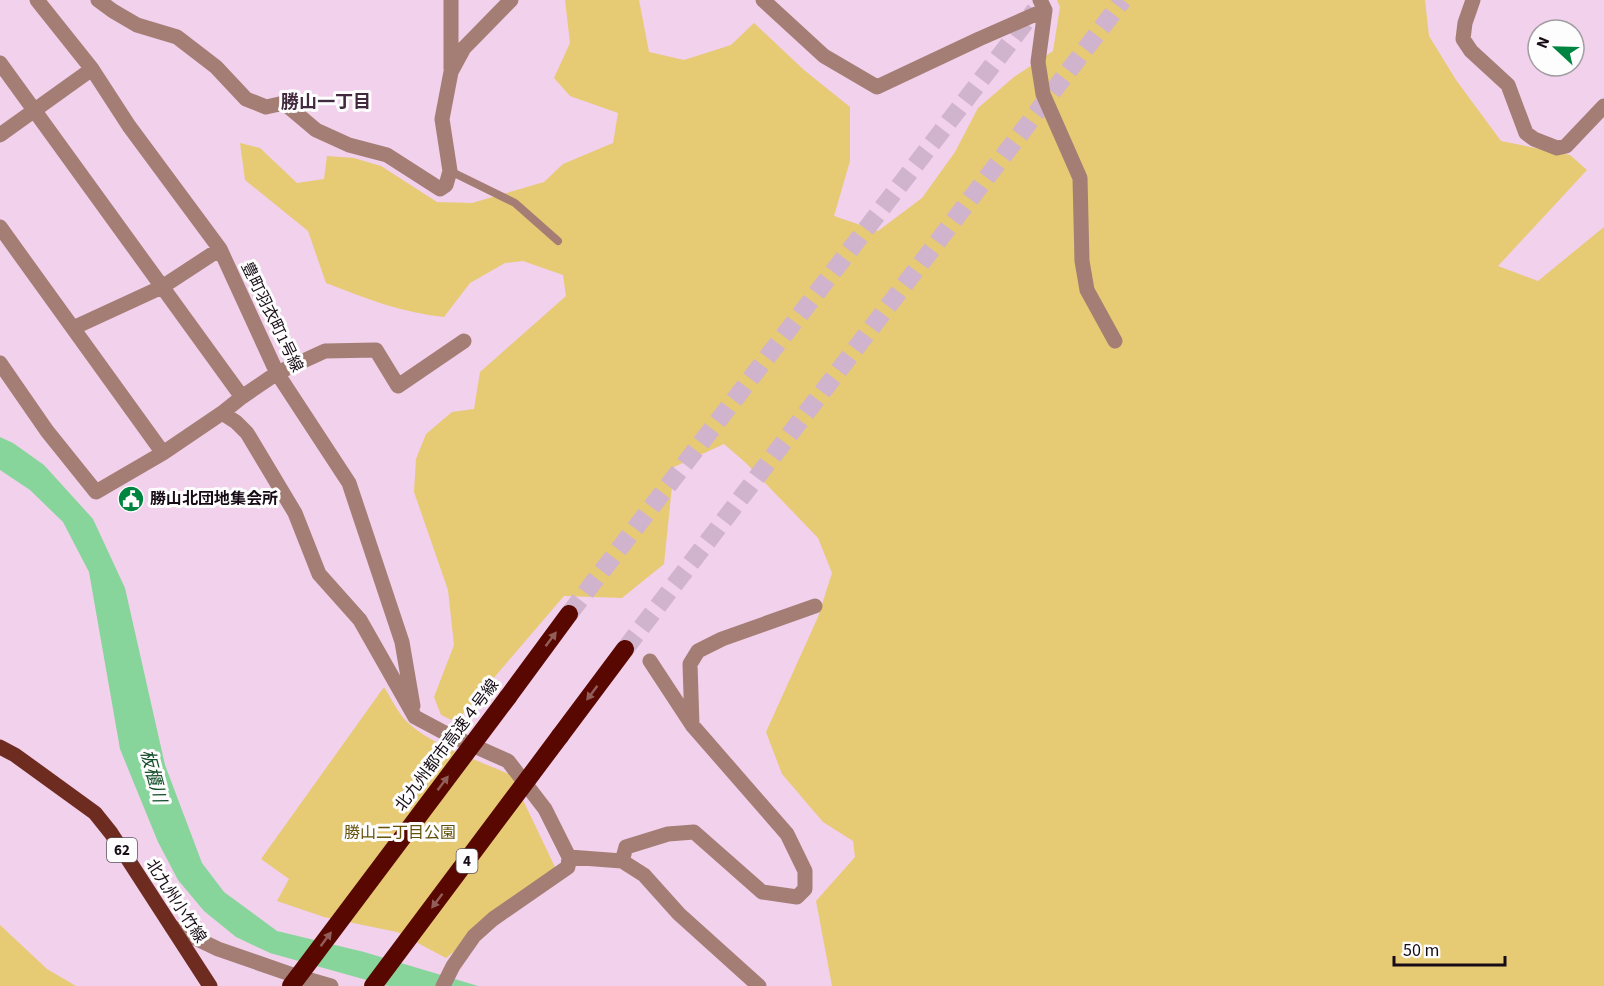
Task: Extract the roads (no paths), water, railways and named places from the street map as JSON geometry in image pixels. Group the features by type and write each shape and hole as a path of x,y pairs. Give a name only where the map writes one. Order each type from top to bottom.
{"highway":[{"name":"北九州都市高速４号線","path":"291,986 569,614"},
{"name":"4","path":"373,986 625,649"}],"main road":[{"name":"北九州小竹線","path":"0,747 15,755 95,813 111,833 210,986"}],"street":[{"name":"豊町羽衣町1号線","path":"37,0 92,69 129,126 220,249 277,373 349,483 402,642 415,717"},
{"path":"98,0 137,24 177,37 216,67 246,99 266,107 284,103 316,130 349,145 387,155 440,189 446,185 450,171 442,119 451,72 452,0"},
{"path":"451,72 464,48 511,0"},
{"path":"763,0 824,56 877,87 979,39 1042,5"},
{"path":"1473,0 1465,23 1463,39 1471,51 1508,86 1526,133 1534,139 1557,148 1566,146 1604,106"},
{"path":"1042,5 1038,62 1043,94 1080,178 1082,261 1087,290 1115,341"},
{"path":"0,63 242,397"},
{"path":"0,135 92,69"},
{"path":"0,227 164,453"},
{"path":"73,328 162,287 220,249"},
{"path":"0,363 47,431 96,492 164,453 277,373 325,351 376,350 398,386 464,340"},
{"path":"222,413 247,433 295,513 319,574 360,620 415,717 445,734 508,761 545,809 569,857 568,867 493,919 474,936 442,986"},
{"path":"692,725 690,664 698,651 722,639 815,606"},
{"path":"622,861 626,848 668,834 694,832 762,892 797,897 805,889 805,871 787,834 692,725 650,661"},
{"path":"569,857 622,861 644,875 679,914 759,986"},
{"path":"172,927 218,949 332,986"}],"lane":[{"path":"450,171 515,203 558,241"}],"water":[{"name":"板櫃川","path":"0,437 13,443 44,465 93,519 125,588 165,765 202,863 224,892 277,931 364,952 478,986 388,986 270,953 236,937 204,911 178,880 158,842 120,749 89,572 63,522 30,490 0,470"}],"tunnel":[{"path":"625,649 1123,0"},
{"path":"569,614 1035,10"}],"place":[{"name":"勝山北団地集会所","path":"131,499"}],"district":[{"name":"勝山一丁目","path":"326,102"}],"park label":[{"name":"勝山二丁目公園","path":"400,833"}]}
